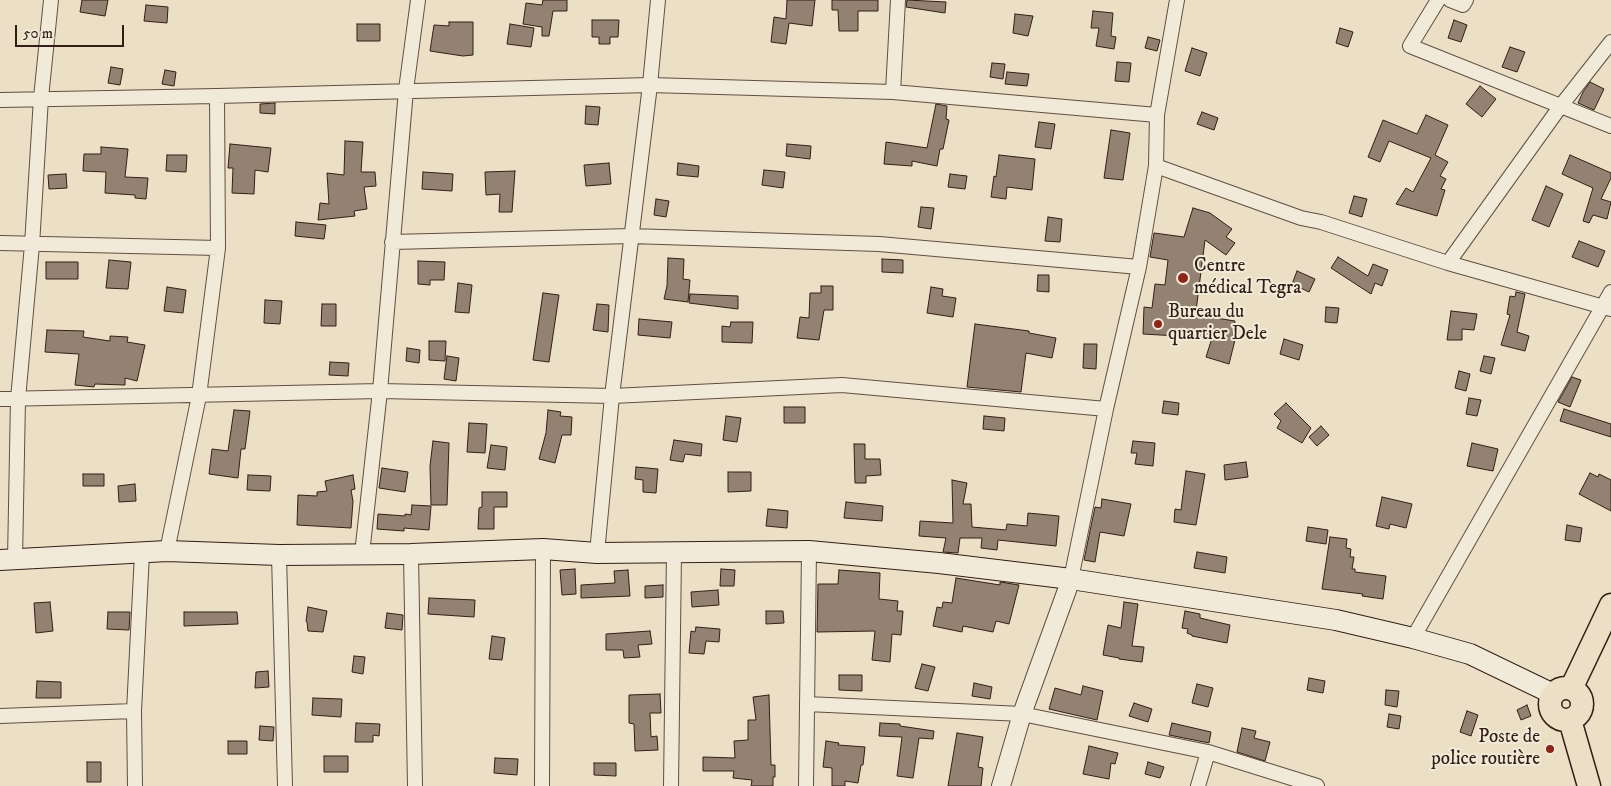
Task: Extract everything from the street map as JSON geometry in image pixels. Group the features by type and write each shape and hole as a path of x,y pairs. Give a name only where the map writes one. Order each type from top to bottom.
{"main road":[{"path":"8,560 167,551 279,555 411,554 543,549 596,553 810,551 939,563 1071,579 1336,620 1470,654 1562,692 1579,696 1582,705 1579,714 1570,720 1589,786"},
{"path":"1562,692 1611,605"}],"street":[{"path":"8,560 41,98 51,0"},
{"path":"362,554 380,391 406,90 418,0"},
{"path":"596,553 612,396 650,85 658,0"},
{"path":"893,92 898,0"},
{"path":"1002,786 1022,714 1071,579 1106,409 1139,267 1156,166 1157,115 1177,0"},
{"path":"1438,0 1410,46 1611,126"},
{"path":"1450,0 1463,5 1466,0"},
{"path":"1448,263 1560,107 1611,42"},
{"path":"0,100 650,85 893,92 1157,115"},
{"path":"167,551 199,396 218,248 217,96"},
{"path":"1156,166 1301,218 1321,222 1448,263 1607,308"},
{"path":"392,242 631,236 880,244 1139,267"},
{"path":"0,243 218,248"},
{"path":"1413,638 1607,308 1611,292"},
{"path":"0,399 380,391 612,396 842,385 1106,409"},
{"path":"542,786 543,549"},
{"path":"806,786 810,551"},
{"path":"135,786 134,711 142,553"},
{"path":"671,786 674,553"},
{"path":"411,554 415,786"},
{"path":"279,555 284,786"},
{"path":"807,704 1022,714 1208,752 1317,786"},
{"path":"0,716 134,711"},
{"path":"1198,786 1208,752"}],"building":[{"path":"82,0 108,0 105,16 80,12"},
{"path":"543,0 567,0 567,11 553,11 549,36 542,36 542,27 523,24 526,3 542,5"},
{"path":"787,0 815,0 812,26 789,23 786,44 771,42 774,17 786,19"},
{"path":"832,0 878,0 878,11 858,11 858,31 839,31 838,10 832,10"},
{"path":"907,0 946,2 945,13 906,7"},
{"path":"146,5 168,7 167,23 144,21"},
{"path":"1093,11 1113,13 1111,36 1116,37 1114,49 1096,46 1099,28 1091,28"},
{"path":"1015,14 1033,16 1028,36 1013,33"},
{"path":"592,20 619,20 618,37 610,37 610,44 599,44 599,37 592,37"},
{"path":"1454,20 1467,25 1461,42 1448,38"},
{"path":"449,22 473,22 473,55 463,56 430,51 434,25 449,26"},
{"path":"357,24 380,24 380,41 357,41"},
{"path":"510,24 534,28 531,47 507,44"},
{"path":"1340,28 1353,32 1348,47 1336,43"},
{"path":"1148,37 1160,40 1157,51 1145,48"},
{"path":"1510,47 1525,52 1517,72 1502,67"},
{"path":"1192,48 1207,53 1200,76 1185,71"},
{"path":"1117,62 1131,63 1129,82 1115,81"},
{"path":"992,63 1005,64 1003,79 990,77"},
{"path":"111,67 123,69 120,85 108,83"},
{"path":"165,70 176,72 174,86 162,84"},
{"path":"1007,72 1029,74 1027,86 1005,84"},
{"path":"1590,82 1604,89 1594,110 1578,103"},
{"path":"1480,86 1496,99 1482,117 1466,104"},
{"path":"275,103 275,114 260,113 260,104"},
{"path":"936,104 947,106 946,119 949,120 943,149 940,149 937,166 912,161 912,166 884,164 886,142 927,148"},
{"path":"586,106 600,107 598,125 585,124"},
{"path":"1202,112 1218,118 1214,130 1197,124"},
{"path":"1426,115 1448,125 1435,155 1448,162 1440,176 1446,179 1441,189 1445,190 1437,216 1396,204 1406,188 1413,192 1431,158 1389,141 1380,162 1368,157 1383,120 1417,134"},
{"path":"1039,122 1055,124 1051,149 1035,147"},
{"path":"1111,130 1130,133 1123,180 1104,178"},
{"path":"345,141 363,142 361,172 375,172 376,186 364,187 367,209 354,211 355,216 318,220 320,203 329,204 327,173 344,175"},
{"path":"230,144 271,148 268,172 255,170 254,194 232,193 233,168 228,168"},
{"path":"787,144 811,146 810,159 786,156"},
{"path":"101,147 128,149 125,177 148,178 146,199 135,198 135,195 105,193 106,172 83,171 84,154 101,154"},
{"path":"167,155 187,155 186,172 166,171"},
{"path":"999,155 1035,159 1032,190 1007,187 1006,199 991,197"},
{"path":"1570,155 1611,173 1611,178 1601,199 1611,202 1607,219 1593,215 1589,223 1583,221 1593,188 1562,174"},
{"path":"609,163 611,184 586,186 584,165"},
{"path":"678,163 699,166 698,177 677,175"},
{"path":"764,170 785,172 783,188 762,185"},
{"path":"515,171 512,212 499,212 500,194 486,195 485,172"},
{"path":"423,172 453,174 452,191 422,189"},
{"path":"66,174 67,188 49,189 48,175"},
{"path":"950,174 967,176 965,189 948,187"},
{"path":"1546,186 1563,194 1549,227 1532,220"},
{"path":"1354,196 1367,199 1362,217 1349,213"},
{"path":"656,199 669,201 666,217 654,215"},
{"path":"921,207 934,208 931,229 918,227"},
{"path":"1193,208 1210,213 1232,229 1226,237 1235,243 1226,255 1205,240 1196,311 1203,311 1203,316 1235,321 1232,339 1235,340 1229,364 1206,357 1212,338 1143,334 1144,307 1152,308 1155,284 1165,285 1168,260 1150,257 1154,233 1184,237"},
{"path":"1048,217 1062,219 1060,242 1045,241"},
{"path":"296,222 326,225 324,239 295,236"},
{"path":"1579,241 1605,251 1598,267 1572,257"},
{"path":"1338,257 1368,276 1373,264 1388,270 1382,286 1375,283 1371,294 1331,268"},
{"path":"668,258 684,259 683,279 690,280 688,302 664,299 667,286"},
{"path":"882,259 903,260 903,273 882,272"},
{"path":"109,260 131,262 128,289 106,288"},
{"path":"418,261 445,262 444,280 430,280 430,285 418,284"},
{"path":"46,262 78,262 78,279 46,279"},
{"path":"1297,271 1315,279 1309,292 1292,284"},
{"path":"1038,275 1049,275 1049,292 1037,291"},
{"path":"458,283 472,285 469,313 455,312"},
{"path":"821,286 833,286 833,310 824,310 819,340 797,338 800,317 809,318 810,293 821,293"},
{"path":"167,287 186,290 183,313 164,311"},
{"path":"931,287 943,289 942,296 956,298 953,317 927,313"},
{"path":"1516,292 1525,294 1517,332 1529,336 1525,351 1501,345 1510,315 1507,314 1510,296 1515,297"},
{"path":"543,293 559,295 549,362 533,360"},
{"path":"690,294 738,296 738,309 689,303"},
{"path":"265,300 282,301 280,324 264,323"},
{"path":"322,304 336,304 336,326 321,326"},
{"path":"597,304 609,305 608,332 593,330"},
{"path":"1326,307 1339,308 1337,323 1325,322"},
{"path":"1451,311 1477,314 1474,330 1462,329 1462,340 1447,340"},
{"path":"639,319 672,322 670,338 638,335"},
{"path":"731,322 753,322 752,343 722,342 722,326 730,327"},
{"path":"975,324 1029,331 1029,333 1056,338 1052,358 1026,353 1021,392 967,387"},
{"path":"47,330 84,331 83,337 110,341 110,336 128,337 127,342 145,345 137,381 125,378 125,385 95,384 94,387 75,385 79,354 45,352"},
{"path":"1284,339 1303,345 1299,360 1280,354"},
{"path":"429,341 446,341 445,361 429,360"},
{"path":"1084,344 1097,344 1096,369 1083,368"},
{"path":"407,348 420,350 419,363 406,361"},
{"path":"447,356 459,358 456,381 444,379"},
{"path":"1484,356 1495,358 1491,374 1480,371"},
{"path":"330,362 349,363 348,376 329,375"},
{"path":"1459,371 1470,374 1466,391 1455,388"},
{"path":"1572,377 1581,380 1570,407 1558,402"},
{"path":"1469,398 1481,400 1477,416 1466,414"},
{"path":"1164,401 1179,403 1178,415 1162,413"},
{"path":"1286,403 1311,428 1302,443 1277,428 1281,421 1274,414"},
{"path":"784,407 805,407 805,423 784,423"},
{"path":"1564,409 1611,424 1611,437 1560,421"},
{"path":"234,410 250,411 245,449 241,449 238,478 209,474 212,449 228,451"},
{"path":"548,410 561,412 560,416 572,417 571,435 562,435 555,463 539,459 546,433"},
{"path":"726,416 741,418 737,442 723,440"},
{"path":"984,416 1005,418 1004,431 983,429"},
{"path":"469,423 487,424 485,453 467,452"},
{"path":"1321,426 1329,435 1317,446 1309,437"},
{"path":"674,440 702,444 701,456 685,454 683,462 670,460"},
{"path":"433,441 449,443 447,505 431,505 430,466"},
{"path":"1133,441 1155,443 1153,466 1135,464 1137,453 1131,453"},
{"path":"1472,443 1498,449 1493,471 1467,466"},
{"path":"854,444 865,444 865,459 880,459 881,475 866,476 866,483 855,483"},
{"path":"491,445 507,447 505,470 487,468"},
{"path":"1246,462 1248,477 1225,480 1224,465"},
{"path":"636,467 658,469 656,493 643,492 643,480 635,479"},
{"path":"382,468 408,472 405,492 379,488"},
{"path":"1186,471 1205,474 1196,525 1174,522 1175,509 1181,510"},
{"path":"728,472 751,472 751,491 728,492"},
{"path":"1590,473 1598,477 1599,474 1611,480 1611,511 1579,494"},
{"path":"83,474 104,474 104,486 83,486"},
{"path":"248,475 271,476 270,491 247,490"},
{"path":"353,475 355,489 351,490 353,501 351,528 297,525 298,495 317,496 317,492 327,491 325,481"},
{"path":"952,480 967,483 963,504 971,504 972,527 1006,530 1007,524 1027,526 1028,513 1059,516 1056,546 998,540 997,550 981,548 982,538 960,538 958,553 943,552 946,538 919,536 920,521 953,523"},
{"path":"135,484 136,501 119,502 118,486"},
{"path":"482,492 507,492 507,507 494,507 494,529 478,529 479,508 482,507"},
{"path":"1382,497 1412,504 1406,528 1390,524 1389,529 1376,526"},
{"path":"1102,499 1131,504 1124,536 1100,532 1095,562 1084,560 1095,507 1101,508"},
{"path":"846,502 883,506 882,521 844,518"},
{"path":"412,505 431,506 429,530 404,528 404,531 377,529 378,514 411,515"},
{"path":"768,509 788,511 787,528 766,526"},
{"path":"1567,525 1582,528 1580,542 1565,540"},
{"path":"1308,527 1328,530 1326,544 1306,541"},
{"path":"1330,537 1347,539 1346,548 1351,549 1350,557 1354,557 1352,569 1355,569 1355,572 1386,576 1383,599 1362,596 1363,594 1322,589"},
{"path":"1197,552 1227,557 1225,573 1194,568"},
{"path":"575,569 576,594 562,595 560,570"},
{"path":"721,569 735,570 734,586 720,586"},
{"path":"628,570 630,596 581,598 581,585 615,583 614,571"},
{"path":"839,570 880,573 879,599 898,601 897,611 903,611 901,635 892,634 890,662 872,660 875,631 817,632 818,584 838,584"},
{"path":"956,578 1000,585 1000,582 1019,585 1009,624 996,621 993,632 963,626 962,632 933,626 937,607 942,608 943,602 952,603"},
{"path":"663,585 663,597 645,598 645,586"},
{"path":"718,590 719,605 692,607 691,592"},
{"path":"429,598 475,600 474,617 428,614"},
{"path":"50,602 53,631 36,633 34,603"},
{"path":"1124,602 1138,604 1132,646 1144,647 1142,662 1103,655 1108,625 1121,628"},
{"path":"308,607 327,611 323,632 308,631 306,621"},
{"path":"766,611 783,611 784,623 766,624"},
{"path":"1185,611 1200,614 1200,618 1230,625 1227,643 1192,636 1187,633 1188,629 1182,628"},
{"path":"108,612 130,612 129,630 107,629"},
{"path":"184,612 237,612 238,624 184,626"},
{"path":"387,613 403,615 402,630 385,628"},
{"path":"696,627 720,629 719,642 706,641 704,654 689,653 691,631 695,632"},
{"path":"650,631 652,644 638,645 640,657 624,658 623,650 606,650 606,634"},
{"path":"492,636 505,638 502,660 489,659"},
{"path":"354,656 365,657 363,674 352,672"},
{"path":"922,664 935,667 928,691 915,688"},
{"path":"268,671 269,687 255,688 256,672"},
{"path":"839,675 862,675 862,691 839,690"},
{"path":"1309,678 1325,681 1323,693 1307,690"},
{"path":"37,681 61,682 61,698 36,698"},
{"path":"974,683 992,687 990,699 972,696"},
{"path":"1197,684 1213,688 1208,707 1192,703"},
{"path":"1083,686 1103,691 1097,720 1049,709 1055,688 1081,695"},
{"path":"1386,690 1399,691 1397,707 1385,705"},
{"path":"660,694 661,713 650,713 651,737 657,736 658,750 635,751 634,724 629,723 629,695"},
{"path":"769,695 771,765 775,765 773,786 751,786 752,780 733,778 734,771 703,771 703,757 735,758 734,741 748,740 748,720 756,720 753,697"},
{"path":"313,698 342,699 341,717 312,715"},
{"path":"1134,703 1152,709 1148,722 1129,716"},
{"path":"1527,705 1531,716 1521,720 1517,710"},
{"path":"1467,711 1478,715 1471,736 1460,732"},
{"path":"1389,714 1401,716 1399,729 1387,727"},
{"path":"356,723 380,724 379,736 373,735 373,742 355,742"},
{"path":"880,723 900,724 900,726 934,731 933,739 919,738 913,778 897,776 902,737 879,736"},
{"path":"1172,723 1211,732 1209,743 1169,735"},
{"path":"260,726 274,727 273,741 259,740"},
{"path":"1242,728 1256,731 1254,738 1270,742 1265,761 1237,752"},
{"path":"957,733 983,737 978,767 983,768 981,786 948,786"},
{"path":"228,741 247,741 247,754 228,754"},
{"path":"826,741 839,743 838,745 865,747 858,783 845,781 845,786 832,786 832,768 823,767"},
{"path":"1089,746 1118,753 1115,764 1111,763 1109,779 1083,774"},
{"path":"324,756 348,756 348,772 324,772"},
{"path":"495,758 518,759 517,775 494,773"},
{"path":"87,762 101,762 101,782 87,782"},
{"path":"1148,762 1164,767 1160,778 1145,774"},
{"path":"594,763 616,763 616,776 594,775"}],"place":[{"name":"Centre médical Tegra","path":"1183,278"},
{"name":"Bureau du quartier Dele","path":"1158,324"},
{"name":"Poste de police routière","path":"1550,749"}]}
